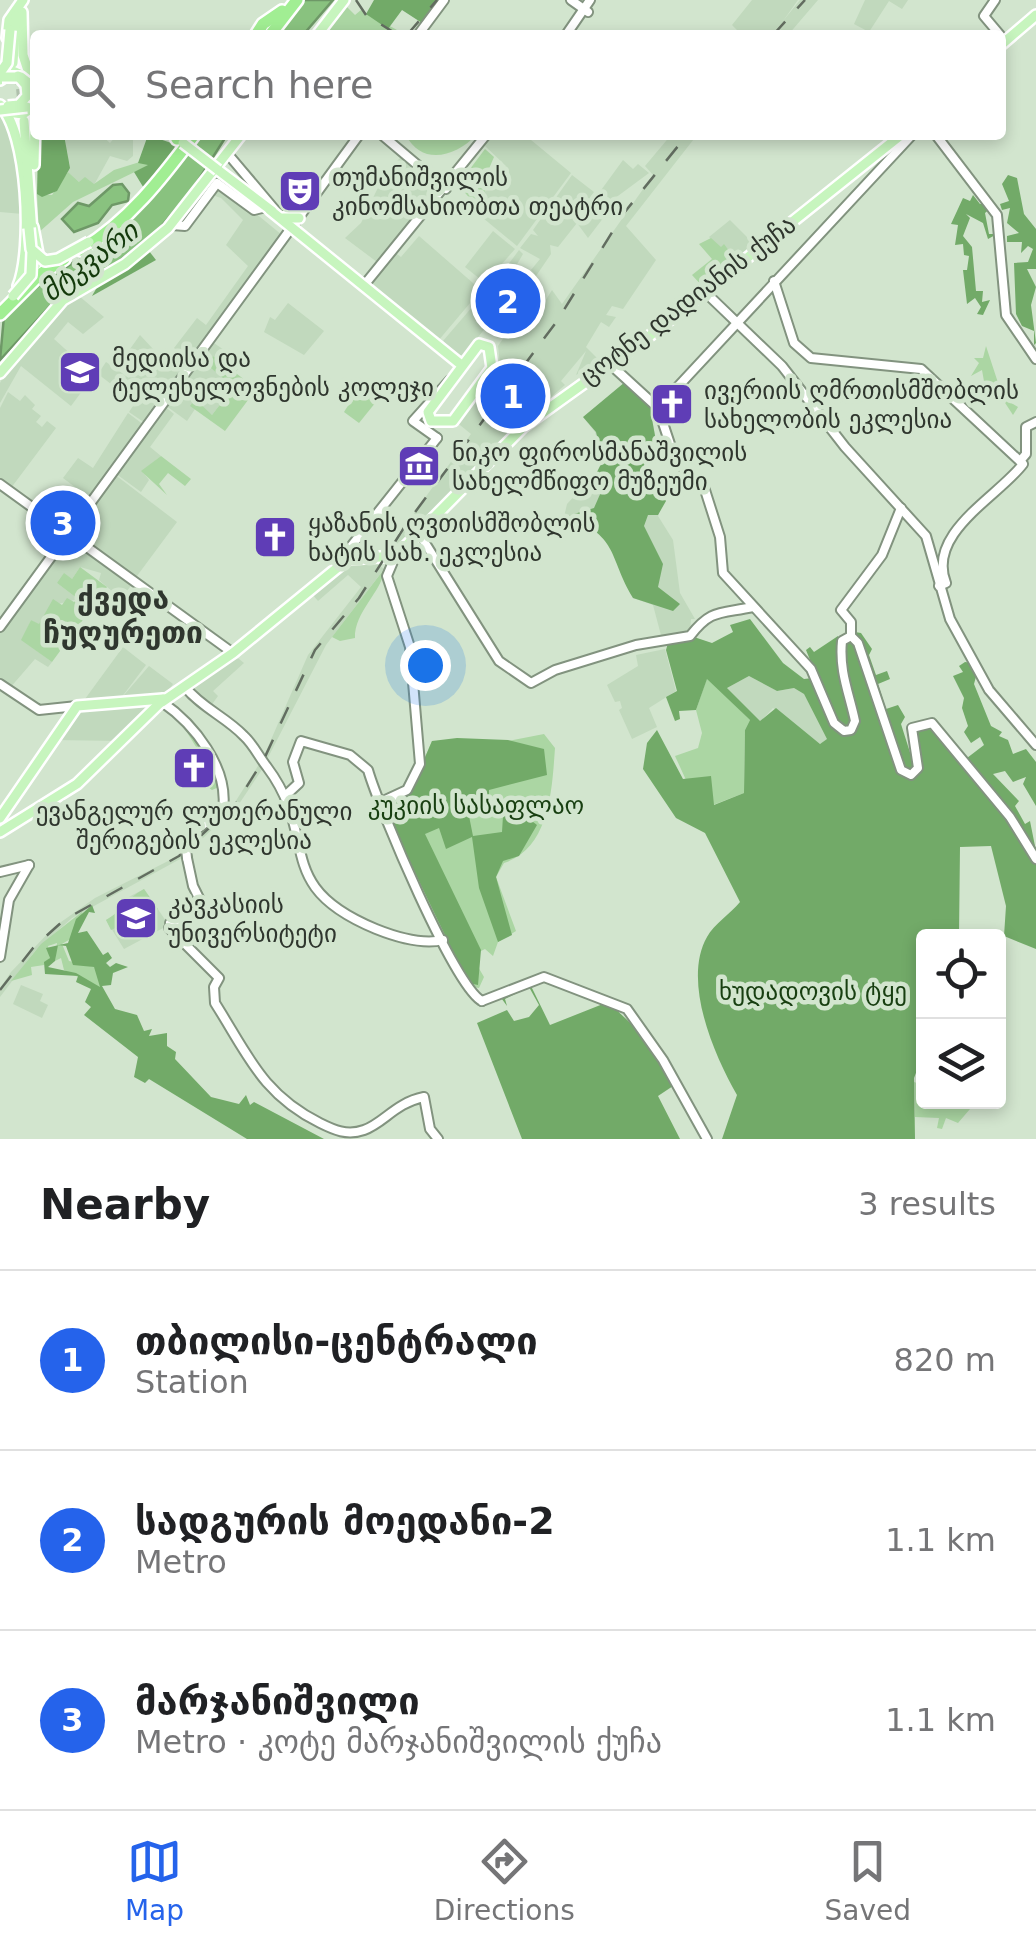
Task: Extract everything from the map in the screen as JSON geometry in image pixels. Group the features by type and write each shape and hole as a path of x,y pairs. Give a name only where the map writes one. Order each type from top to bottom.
{"highway":[{"path":"266,30 294,0"},
{"path":"22,285 98,239 122,218 179,140"},
{"path":"0,310 56,256 126,211 179,140"}],"main road":[{"path":"322,30 344,0"},
{"path":"0,77 8,63 10,30 20,7"},
{"path":"0,77 15,61 20,7"},
{"path":"1006,36 1036,15"},
{"path":"15,61 30,81"},
{"path":"0,77 20,75 30,81"},
{"path":"0,77 30,81"},
{"path":"10,113 27,96 26,85 30,81"},
{"path":"0,310 31,274 31,226 25,193 29,116 10,113"},
{"path":"10,113 34,156 28,207"},
{"path":"10,113 26,177 31,248"},
{"path":"184,140 253,203 294,224 323,252"},
{"path":"0,373 64,300 132,259 172,225 237,140"},
{"name":"ცოტნე დადიანის ქუჩა","path":"396,557 523,427 706,292 895,140"},
{"path":"275,214 282,240"},
{"path":"31,226 30,250 45,261 55,260 88,242 122,218"},
{"path":"294,224 300,238 365,284 460,365"},
{"path":"31,248 46,258 56,256"},
{"path":"485,344 494,363 454,420 434,422 428,412 460,365 477,345 485,344"},
{"path":"0,832 76,784 168,697 232,653 348,555 396,557"},
{"path":"0,818 76,706 168,697"}],"street":[{"path":"422,30 444,0"},
{"path":"571,0 587,11"},
{"path":"572,30 592,0"},
{"path":"995,0 984,16 995,30"},
{"path":"0,627 356,140"},
{"path":"388,140 447,187"},
{"path":"447,187 484,140"},
{"path":"365,284 484,140"},
{"path":"658,408 907,140"},
{"path":"940,140 997,215 1005,309 1036,359"},
{"path":"227,153 275,214"},
{"path":"432,175 455,173"},
{"path":"172,225 185,226 213,188 253,203"},
{"path":"282,240 300,238"},
{"path":"774,281 793,340 810,357 922,370 1022,463"},
{"path":"706,292 784,369 929,544 950,619 989,690 1036,744"},
{"path":"437,438 413,421 460,365"},
{"path":"611,365 658,408 675,459 706,493 720,537 723,573 812,669 834,723 844,732 855,721 844,688 841,648 842,641 851,636"},
{"path":"428,412 423,420 437,438"},
{"path":"942,584 950,540 1022,463 1026,427 1036,422"},
{"path":"348,555 393,488 437,438"},
{"path":"0,484 232,653"},
{"path":"901,508 882,555 842,610 851,622 851,636 860,648 901,770 912,775 918,768 912,728 932,723 1010,817 1036,860"},
{"path":"420,535 499,661 532,683 555,670 636,645 694,634 695,624 707,616 753,607"},
{"path":"379,803 410,788 420,764 412,698 414,674 387,576 396,557"},
{"path":"0,684 40,710 76,706"},
{"path":"168,697 175,718 212,753 223,809 196,830 186,853 189,872 206,912 173,927 219,978 214,987 215,1002 266,1087 295,1112 331,1130 357,1132 368,1129 399,1106 424,1097 430,1128 438,1139"},
{"path":"168,697 201,706 246,738 285,796 312,886 355,921 396,937 442,940"},
{"path":"285,796 299,784 293,762 301,742 358,759 368,770 379,803 465,982 480,997 544,977 628,1009 663,1060 707,1139"},
{"path":"0,872 30,865 9,900 0,957"}],"shaded area":[{"path":"752,0 798,0 783,21 800,0 818,0 792,30 737,30 732,25"},
{"path":"865,0 908,0 902,9 889,1 870,30 854,24"},
{"path":"0,115 7,119 14,137 23,214 0,212"},
{"path":"65,140 110,143 133,140 133,156 127,161 110,156 94,185 79,182 68,172"},
{"path":"489,140 531,140 571,173 517,246 483,218 485,212 475,204 506,166 485,146"},
{"path":"667,140 693,140 626,226 656,260 623,309 612,306 606,315 616,317 609,327 601,322 586,347 604,365 583,376 581,372 576,375 586,351 561,381 565,385 515,428 458,492 453,489 397,552 386,552 471,434 455,421 500,364 498,346 518,317 519,303 514,300 519,294 507,282 496,281 519,250 523,254 509,278 522,289 534,273 531,270 540,259 520,248 531,234 538,236 533,230 572,175 594,192 585,205 588,208 623,160 633,169 638,164 649,173 603,207 607,213 588,238 577,223 558,247 550,245 551,254 521,298 531,305 538,303 539,311 552,290 562,304 653,175 645,166"},
{"path":"403,155 442,187 381,265 345,238 361,223 385,173"},
{"path":"216,190 232,194 282,235 190,361 174,348 197,318 206,325 248,266 226,245 243,220 221,198 209,194"},
{"path":"730,220 753,243 738,263 709,237"},
{"path":"493,231 515,249 485,283 465,267"},
{"path":"419,236 481,290 438,341 371,282 394,252 401,257"},
{"path":"485,292 501,308 464,355 457,355 443,341"},
{"path":"79,296 104,317 83,334 68,322 54,339 94,375 71,406 21,366 0,403 0,383 13,359 18,360 28,349 25,346 56,311"},
{"path":"288,303 324,331 304,355 264,332 270,317 275,320"},
{"path":"140,335 166,363 175,353 188,364 145,423 129,412 144,390 129,379 120,391 98,374 106,362 129,378 142,359 133,368 113,353 117,348 132,359 135,354 130,349"},
{"path":"211,341 243,363 235,373 213,356 207,365 228,381 225,398 212,415 198,405 191,405 195,409 187,421 165,405"},
{"path":"8,392 20,401 25,395 41,416 36,422 42,427 47,421 56,428 11,488 0,482 0,408"},
{"path":"164,406 174,414 150,447 161,456 142,471 149,480 141,492 115,473"},
{"path":"128,413 144,425 68,529 56,522 77,501 69,495 75,487 63,478 78,458 93,468"},
{"path":"657,414 652,419 656,441 647,447 644,466 653,479 651,484 656,488 661,484 667,490 658,516 673,540 680,593 695,619 691,619 690,633 662,639 653,605 633,598 611,543 582,522 564,517 567,504 579,491 575,486 596,474 603,460 595,432 583,417"},
{"path":"114,474 177,522 134,580 76,537 81,530 76,527"},
{"path":"75,542 133,583 121,599 99,580 101,573 80,567 72,579 57,583 78,599 50,606 39,625 31,620 22,640 52,662 48,667 35,659 9,689 0,682 0,630 50,562 57,556 63,559"},
{"path":"352,561 375,562 384,569 326,645 261,771 239,804 182,858 72,918 35,951 0,997 0,988 11,972 54,927 95,898 178,856 232,807 263,758 308,655 361,587 348,575 318,601 312,594"},
{"path":"123,647 146,665 118,702 149,666 173,684 164,697 119,741 55,740"},
{"path":"665,649 676,691 649,708 657,727 632,739 619,710 620,701 615,702 607,685 638,666 636,655"},
{"path":"234,655 244,663 213,691 218,696 208,710 188,689"},
{"path":"749,676 777,691 794,688 804,694 828,739 820,744 773,708 760,722 727,688"},
{"name":"კავკასიის უნივერსიტეტი","path":"144,889 166,921 165,927 124,949 106,920 118,913 125,899"},
{"path":"21,985 43,994 40,1001 48,1005 42,1018 13,1004"}],"green space":[{"path":"374,0 438,0 422,23 402,10 388,29 366,14"},
{"path":"347,7 355,15 361,10 397,30 326,30"},
{"path":"41,140 65,140 70,168 57,191 42,197 37,194"},
{"path":"146,140 180,146 145,190 134,172 148,165 138,163"},
{"path":"409,140 471,140 459,149 439,155 412,145"},
{"path":"485,149 494,157 488,171 496,177 475,204 458,185"},
{"path":"143,161 149,165 73,202 39,232 37,194 52,195 68,172 79,182 85,177 94,184 114,170"},
{"path":"1008,175 1017,178 1024,214 1036,229 1036,269 1027,269 1036,287 1031,305 1036,343 1034,345 1034,331 1022,326 1016,314 1014,263 1028,262 1033,249 1028,246 1021,253 1022,242 1007,242 1007,236 1019,233 1007,223 1010,208 1002,210 1000,204 1009,201 1002,184"},
{"path":"973,195 980,204 989,203 992,207 985,213 989,234 997,234 988,239 983,223 966,214 970,218 963,236 972,247 976,291 983,291 982,302 990,300 983,315 977,314 981,307 975,298 967,304 963,270 967,270 969,256 964,255 963,244 955,245 958,225 951,224 963,198 970,201"},
{"path":"711,238 721,247 724,244 738,263 704,288 692,275 712,259 699,244"},
{"path":"149,251 156,260 92,296 100,282"},
{"path":"986,346 1003,398 1018,407 1013,415 992,383 985,387 982,370 971,376 979,363 974,358 983,358"},
{"path":"213,356 249,383 244,390 251,396 225,431 190,406 195,399 212,415 225,398 219,393 227,381 207,365"},
{"path":"363,382 380,397 359,423 344,412"},
{"path":"625,382 657,414 652,419 656,441 647,447 644,466 653,479 651,484 656,488 661,484 667,490 662,495 666,501 658,515 648,515 644,526 663,564 658,587 680,604 673,611 633,598 603,539 564,517 594,508 605,483 596,474 603,460 596,432 583,417"},
{"path":"161,456 191,479 185,486 168,473 159,484 167,495 141,471"},
{"path":"80,567 107,587 52,662 21,640 31,620 39,624 53,599 62,605 67,598 74,602 78,599 57,583 64,573 72,579"},
{"path":"385,568 359,619 355,638 340,641 332,637"},
{"name":"ხუდადოვის ტყე","path":"750,619 783,663 804,679 813,678 832,726 846,735 853,732 844,647 847,640 854,641 901,776 913,779 920,771 915,730 933,729 982,780 1036,860 1036,949 1006,937 1006,906 991,846 960,847 959,929 916,929 915,1139 722,1139 737,1095 704,1018 698,975 707,937 740,902 705,833 676,818 643,769 647,743 657,730 683,779 711,776 714,805 744,793 745,730 750,720 707,679 696,710 679,711 680,719 675,721 666,697 677,691 666,650 668,643 694,637 712,643 733,632 730,625","holes":["749,676 777,691 794,688 804,694 827,739 820,744 776,708 760,721 727,688"]},
{"path":"855,632 861,633 872,649 869,655 876,675 887,671 890,679 878,684 886,709 898,705 905,717 901,724 914,765 909,772 903,766"},
{"path":"838,636 853,728 838,729 806,650 810,647 814,652"},
{"path":"973,663 977,673 974,684 991,726 1002,732 999,736 1008,740 1013,754 1026,749 1036,762 1036,806 1023,784 1026,777 1013,782 1005,771 993,774 1019,801 1015,806 1025,824 1030,821 1036,851 967,758 984,745 980,737 971,743 964,732 968,726 962,708 964,698 953,676 963,672 959,666"},
{"path":"707,678 750,720 745,730 744,793 713,805 686,780 675,756 698,748 702,733 696,710"},
{"path":"178,718 210,754 219,787 212,790 178,766 198,750"},
{"name":"კუკიის სასაფლაო","path":"544,734 555,748 546,815 531,844 504,863 496,877 516,931 498,942 493,956 485,949 477,953 477,965 484,977 479,988 472,987 436,925 382,804 414,783 432,741 498,743"},
{"name":"კუკიის სასაფლაო","path":"508,740 544,749 547,775 489,790 489,806 469,816 473,836 502,832 503,816 520,812 537,825 519,856 503,861 496,877 512,935 498,942 479,888 472,837 446,849 439,828 425,834 481,950 478,985 468,983 382,804 414,783 432,741"},
{"path":"144,889 158,909 111,930 106,920"},
{"path":"92,905 95,913 89,912 78,933 87,931 103,955 108,952 112,958 106,963 110,967 116,963 128,967 113,973 111,985 102,986 115,1009 137,1015 144,1031 152,1029 149,1036 167,1033 167,1046 176,1052 175,1059 211,1097 239,1104 246,1095 250,1105 254,1102 324,1139 247,1139 149,1079 145,1083 134,1077 138,1057 84,1015 91,1007 85,1002 91,989 76,982 78,976 45,974 44,962 50,958 46,948 58,945 55,961 48,967 76,973 100,987 94,967 73,965 66,946 59,945 68,943 76,919"},
{"path":"83,911 72,938 62,944 69,961 94,967 101,977 100,988 64,970 61,958 55,961 57,943 48,946 50,958 44,965 31,967 32,975 11,981 41,944"},
{"path":"535,984 531,986 550,1025 608,1002 641,1033 673,1086 658,1096 680,1139 522,1139 477,1023 507,1010 514,1021 529,1017 539,1005 529,987 505,999 507,1006 499,995"},
{"path":"914,1082 916,1109 970,1109 958,1123 946,1118 942,1129 937,1128 939,1118 915,1117"}],"water":[{"path":"301,0 333,0 307,30 279,30"},
{"name":"მტკვარი","path":"195,140 224,140 192,190 158,230 118,262 62,293 0,360 4,316 44,281 111,239"},
{"path":"122,184 129,193 128,201 112,205 98,223 74,232 62,219 78,203 89,206 113,185"}],"tunnel":[{"path":"18,62 22,104"}],"railway":[{"path":"356,0 366,15 390,30"},
{"path":"411,30 437,0"},
{"path":"778,30 805,0"},
{"path":"0,990 33,948 64,920 179,856 237,802 264,759 315,650 359,598 407,523 557,321 624,213 683,140"}],"place":[{"name":"თუმანიშვილის კინომსახიობთა თეატრი","path":"300,191"},
{"name":"სადგურის მოედანი-2","path":"508,301"},
{"name":"მედიისა და ტელეხელოვნების კოლეჯი","path":"80,372"},
{"name":"თბილისი-ცენტრალი","path":"513,396"},
{"name":"ივერიის ღმრთისმშობლის სახელობის ეკლესია","path":"672,404"},
{"name":"ნიკო ფიროსმანაშვილის სახელმწიფო მუზეუმი","path":"419,466"},
{"name":"მარჯანიშვილი","path":"63,523"},
{"name":"ყაზანის ღვთისმშობლის ხატის სახ. ეკლესია","path":"275,537"},
{"name":"ევანგელურ ლუთერანული შერიგების ეკლესია","path":"194,768"},
{"name":"კავკასიის უნივერსიტეტი","path":"136,918"}],"district":[{"name":"ქვედა ჩუღურეთი","path":"123,615"}]}
